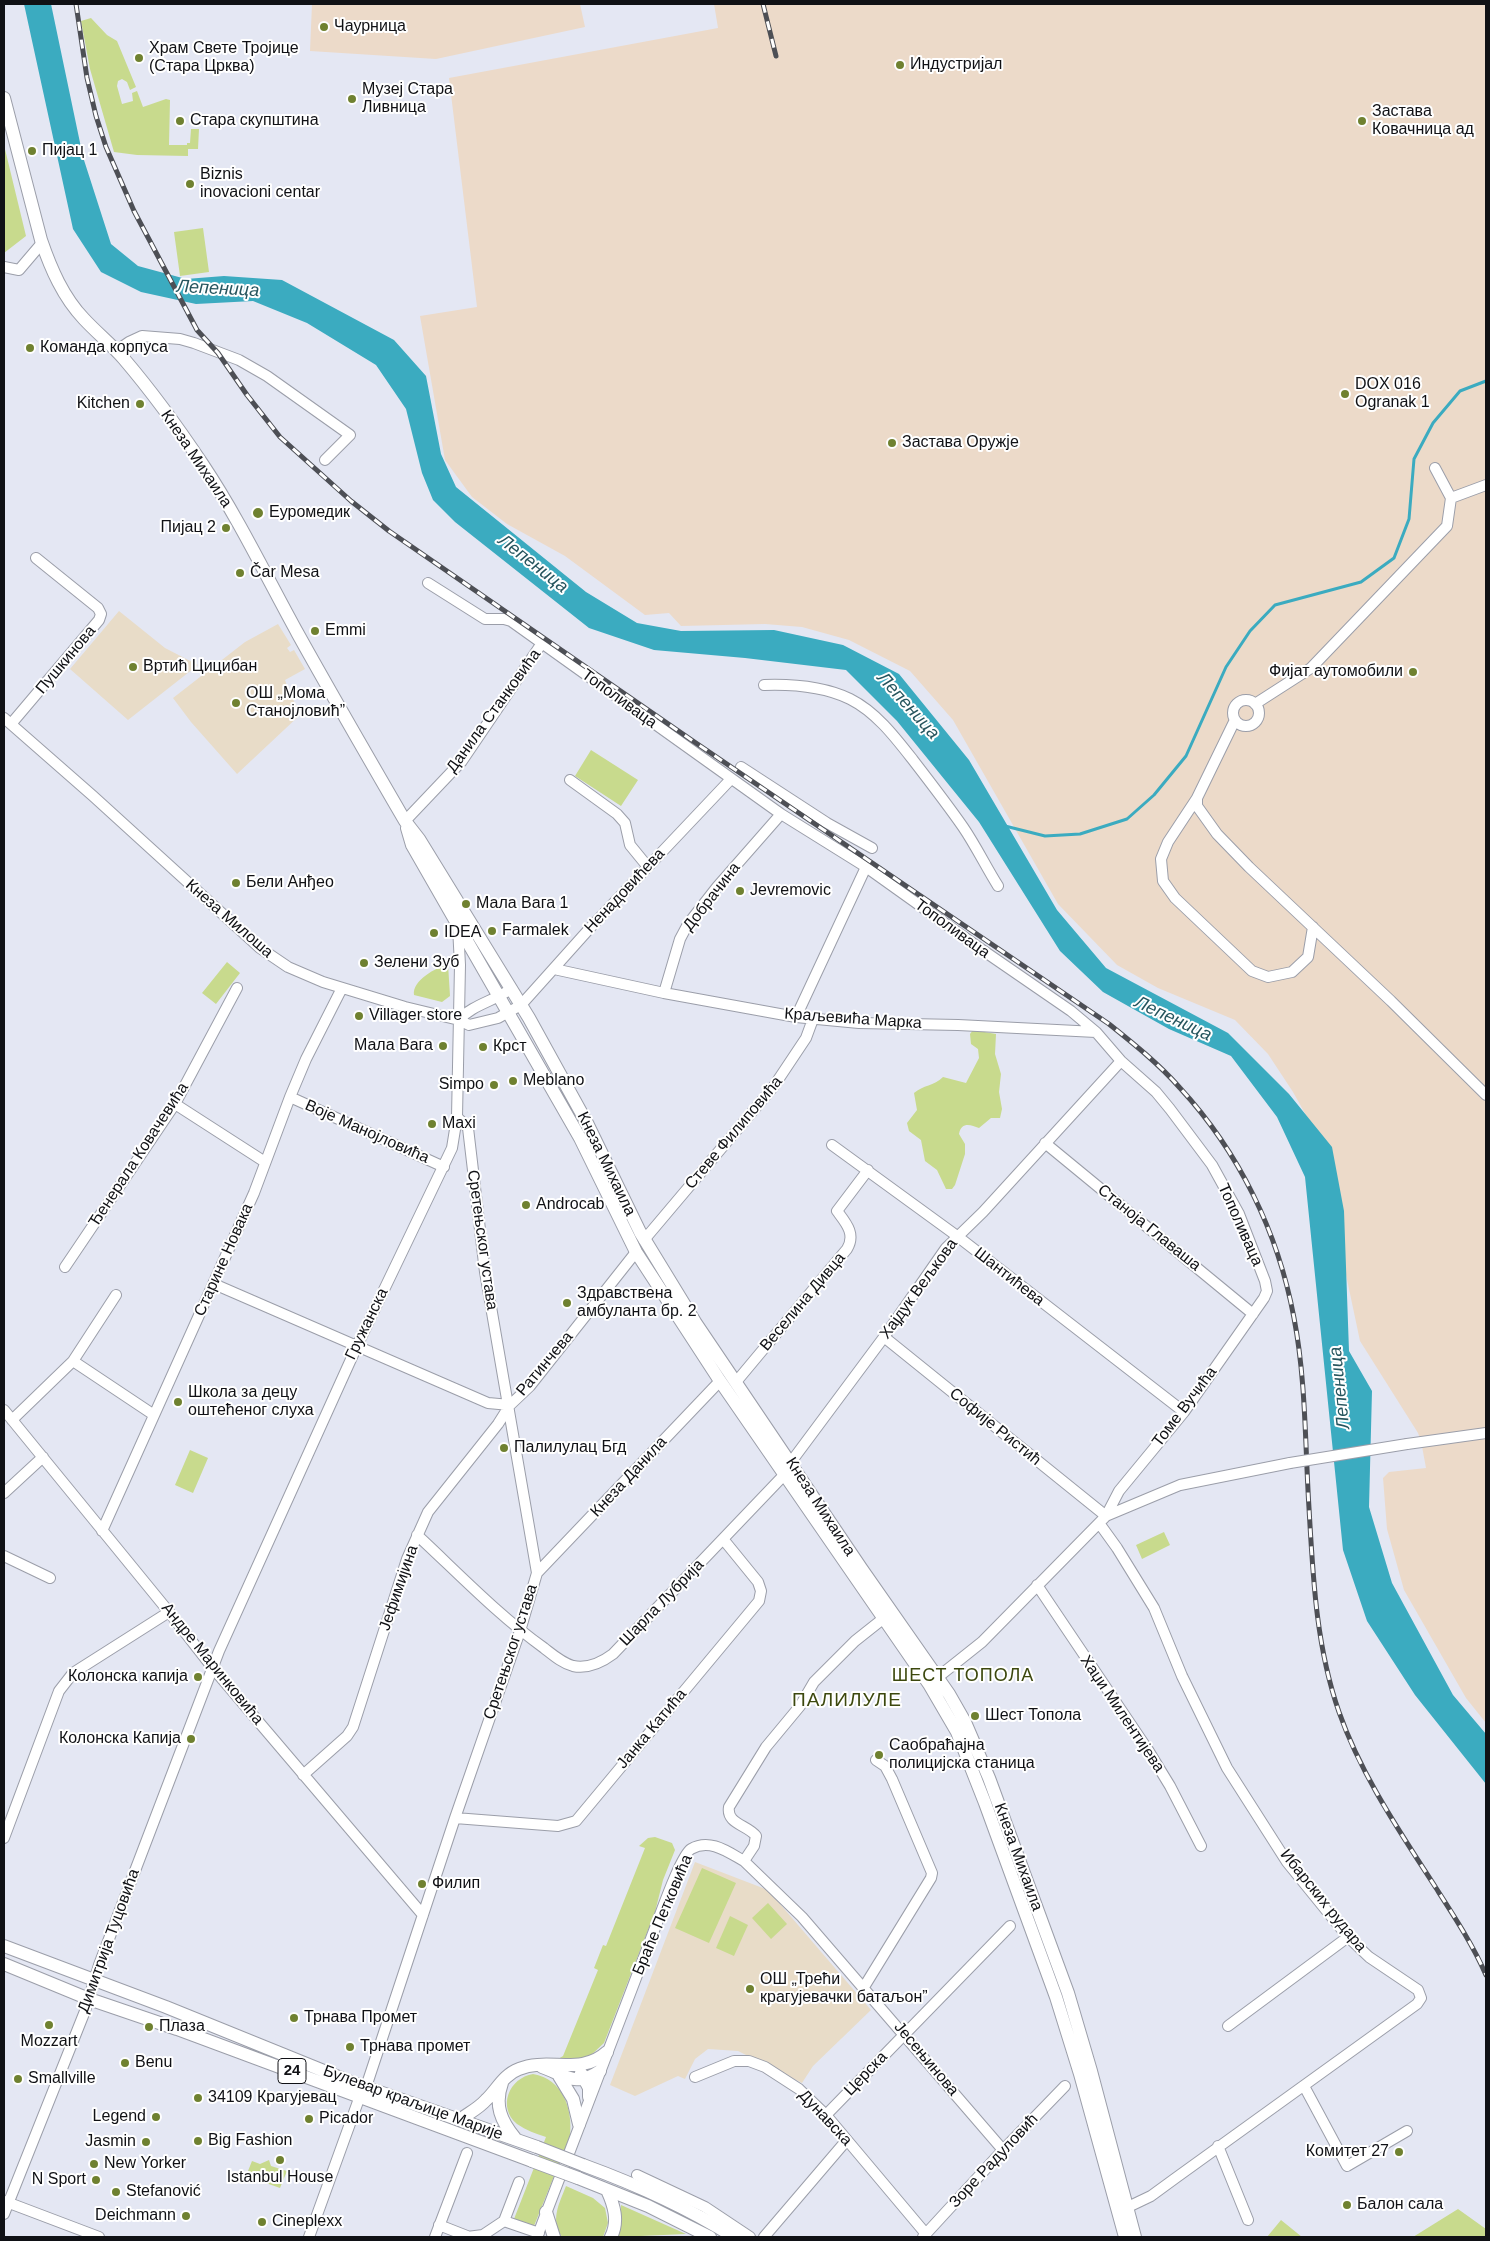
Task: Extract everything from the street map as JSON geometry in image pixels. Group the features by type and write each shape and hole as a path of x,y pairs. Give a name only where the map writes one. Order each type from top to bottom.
{"main road":[{"name":"Кнеза Михаила","path":"4,98 42,243 49,263 71,303 116,351 172,421 215,483 405,821 419,839 521,1005 581,1112 644,1240 695,1322 791,1462 933,1681 957,1732 986,1803 1053,1987 1080,2074 1125,2237"},
{"name":"Кнеза Михаила","path":"405,821 412,845 580,1138 636,1252 720,1381 785,1474 849,1571 933,1681 952,1699 977,1748 1065,1984 1091,2071 1135,2237"},
{"name":"Булевар краљице Марије","path":"4,1946 672,2216 710,2237"},
{"name":"Булевар краљице Марије","path":"4,1964 89,1999 363,2091 461,2119 537,2147 658,2196 702,2218 734,2237"},
{"path":"461,2119 484,2103 504,2079 520,2068 537,2066 561,2070 588,2063 607,2052"},
{"path":"561,2070 571,2079 585,2079 600,2070"},
{"path":"561,2070 573,2099 579,2124"},
{"path":"504,2079 498,2097 500,2112 504,2125 515,2139"},
{"path":"585,2079 589,2097"},
{"path":"607,2190 615,2213 614,2230 611,2237"},
{"path":"546,2212 554,2237"}],"street":[{"path":"4,267 19,270 42,243"},
{"path":"116,351 129,342 147,336 180,339 239,360 268,376 350,435 325,460"},
{"path":"1256,704 1311,668 1447,526 1451,498 1435,468"},
{"path":"1451,498 1486,485"},
{"name":"Пушкинова","path":"8,721 99,620 101,614 98,608 36,558"},
{"name":"Тополиваца","path":"428,583 485,619 507,620 781,814 866,867 978,948 1070,1011 1096,1032 1122,1061 1156,1092 1212,1165 1239,1214 1265,1281 1267,1291 1264,1298"},
{"name":"Данила Станковића","path":"405,821 462,761 542,644"},
{"path":"764,684 792,684 827,690 850,700 870,712 899,743 933,785 964,828 998,886"},
{"path":"1235,720 1246,727 1255,724 1260,712 1256,704 1248,700 1239,702 1233,712 1235,720 1196,798 1168,842 1161,859 1163,881 1175,898 1252,970 1268,977 1292,972 1308,957 1314,928"},
{"name":"Кнеза Милоша","path":"8,721 266,954 306,975 342,988 459,1020"},
{"path":"741,766 827,823 872,848"},
{"name":"Ненадовићева","path":"508,1013 521,1005 732,779"},
{"path":"570,780 616,814 625,824 630,845 648,867"},
{"path":"1196,798 1197,806 1217,834 1486,1095"},
{"name":"Добрачина","path":"664,993 680,939 688,924 717,886 781,814"},
{"path":"796,1017 866,867"},
{"name":"Гружанска","path":"212,1667 357,1346 452,1148 457,1117 460,946 458,927"},
{"name":"Краљевића Марка","path":"554,969 664,993 813,1019 859,1023 958,1025 1096,1032"},
{"name":"Ђенерала Ковачевића","path":"65,1267 176,1104 237,988"},
{"name":"Старине Новака","path":"102,1531 254,1193 306,1059 342,988"},
{"path":"508,1013 473,1026 459,1020 470,1010 499,998 511,989"},
{"name":"Стеве Филиповића","path":"644,1240 774,1086 806,1038 813,1019"},
{"name":"Хајдук Вељкова","path":"791,1462 884,1338 946,1248 983,1212 1122,1061"},
{"name":"Воје Манојловића","path":"290,1097 444,1167"},
{"path":"176,1104 265,1162"},
{"name":"Сретењског устава","path":"308,2237 363,2091 520,1631 537,1573 486,1272 468,1128 457,1117"},
{"name":"Станоја Главаша","path":"1045,1143 1253,1314"},
{"name":"Шантићева","path":"832,1145 957,1236 1184,1412"},
{"name":"Веселина Дивца","path":"736,1382 847,1249 851,1241 851,1233 849,1226 837,1211 868,1170"},
{"name":"Ратинчева","path":"510,1405 530,1386 636,1252"},
{"path":"214,1284 488,1403 510,1405"},
{"path":"12,1420 73,1361 116,1295"},
{"name":"Томе Вучића","path":"933,1681 982,1642 1102,1519 1119,1491 1184,1412 1264,1298"},
{"name":"Софије Ристић","path":"884,1338 1102,1519"},
{"path":"73,1361 154,1415"},
{"name":"Кнеза Данила","path":"537,1573 720,1381"},
{"name":"Јефимијина","path":"303,1775 347,1736 353,1727 407,1559 417,1535 433,1505 498,1424 510,1405"},
{"name":"Андре Маринковића","path":"4,1410 212,1667 423,1915"},
{"name":"Томе Вучића","path":"1102,1519 1132,1504 1180,1485 1290,1463 1486,1433"},
{"path":"4,1492 43,1457"},
{"name":"Шарла Лубрија","path":"417,1535 520,1631 569,1665 588,1666 604,1661 613,1654 785,1474"},
{"path":"1119,1491 1120,1498 1132,1504"},
{"name":"Ибарских рудара","path":"1102,1519 1117,1548 1154,1608 1182,1676 1227,1768 1287,1862 1348,1937 1369,1957 1418,1990 1420,2000 1151,2196 1128,2207"},
{"name":"Јанка Катића","path":"455,1818 558,1826 576,1821 759,1601 762,1590 758,1582 723,1539"},
{"path":"4,1556 50,1578"},
{"name":"Хаџи Милентијева","path":"1037,1585 1148,1750 1170,1786 1201,1846"},
{"path":"5,1832 59,1691 66,1681 73,1673 169,1612"},
{"path":"744,1861 754,1846 756,1836 749,1829 730,1818 729,1807 766,1747 800,1706 814,1682 855,1641 884,1618"},
{"name":"Димитрија Туцовића","path":"4,2214 6,2202 89,1999 94,1981 212,1667"},
{"path":"864,1987 931,1878 932,1873 892,1779 885,1766 876,1760"},
{"name":"Браће Петковића","path":"538,2235 660,1913 688,1851 700,1845 713,1845 744,1861"},
{"name":"Јесењинова","path":"744,1861 801,1916 1003,2150"},
{"name":"Церска","path":"826,2115 1010,1926"},
{"path":"1228,2026 1348,1937"},
{"name":"Дунавска","path":"695,2077 734,2061 749,2060 765,2067 799,2089 826,2115 924,2236"},
{"name":"Зоре Радуловић","path":"924,2236 1065,2086"},
{"path":"1304,2086 1347,2166 1407,2130"},
{"path":"764,2237 846,2141"},
{"path":"1218,2146 1248,2220"},
{"path":"435,2237 467,2153"},
{"path":"637,2175 705,2207 750,2237"},
{"path":"439,2225 467,2237 483,2235 504,2221 519,2182"},
{"path":"6,2202 99,2237"},
{"path":"504,2221 538,2235"}],"shaded area":[{"path":"312,4 580,4 585,27 436,59 310,51"},
{"path":"714,4 1486,4 1486,1723 1466,1698 1404,1590 1387,1529 1383,1478 1389,1472 1426,1468 1421,1441 1418,1433 1360,1341 1330,1199 1321,1142 1293,1092 1268,1054 1235,1020 1158,988 1117,965 1058,904 953,720 910,671 849,640 802,627 765,624 681,626 669,613 645,615 565,556 507,524 472,497 445,460 420,316 477,307 449,78 718,28"},
{"name":"Вртић Цицибан","path":"119,611 165,648 198,665 128,720 70,669"},
{"name":"ОШ „Мома Станојловић”","path":"278,624 291,645 287,648 290,652 294,650 305,669 285,680 301,714 237,774 191,722 173,698 245,642"},
{"name":"ОШ „Трећи крагујевачки батаљон”","path":"695,1862 768,1890 871,2010 813,2066 802,2083 738,2051 708,2049 695,2059 685,2079 678,2076 635,2096 610,2085"}],"green space":[{"path":"91,18 107,35 117,41 136,87 130,90 127,82 122,79 118,81 117,86 122,104 133,101 132,93 137,91 143,107 166,99 170,100 169,145 187,145 187,143 190,143 191,129 199,129 198,149 188,149 188,156 137,155 114,152 90,69 81,21"},
{"path":"4,145 26,236 4,253"},
{"path":"203,228 209,272 180,276 174,232"},
{"path":"591,750 638,780 621,806 575,776"},
{"path":"227,962 240,973 216,1004 202,993"},
{"path":"448,964 450,996 442,1002 414,995 417,984 426,975"},
{"path":"973,1030 996,1034 995,1054 1001,1074 999,1092 1002,1109 1000,1118 991,1118 979,1128 969,1125 962,1127 959,1134 965,1144 965,1154 955,1185 952,1189 946,1189 937,1170 925,1161 921,1140 909,1131 907,1123 917,1110 914,1093 917,1090 943,1077 966,1083 979,1058 978,1049 971,1044 970,1034"},
{"path":"190,1450 208,1458 193,1493 175,1485"},
{"path":"1164,1532 1170,1545 1142,1559 1136,1545"},
{"path":"655,1837 672,1843 675,1850 663,1880 655,1912 604,2043 588,2058 555,2061 563,2056 598,1970 594,1968 603,1945 606,1946 645,1848 639,1846 648,1838"},
{"path":"702,1868 736,1883 709,1943 675,1928"},
{"path":"768,1903 787,1924 771,1939 752,1918"},
{"path":"730,1916 748,1925 734,1956 716,1948"},
{"path":"533,2074 552,2082 559,2089 568,2106 571,2126 570,2136 534,2226 514,2219 546,2137 531,2132 517,2124 511,2117 507,2102 508,2094 512,2087 518,2081"},
{"path":"269,2160 271,2166 287,2171 280,2188 246,2176 252,2161 260,2164"},
{"path":"566,2186 593,2198 605,2208 608,2223 603,2237 562,2237 558,2231 556,2218 558,2206"},
{"path":"621,2205 686,2234 618,2237 621,2225"},
{"path":"1458,2209 1486,2229 1486,2237 1413,2237"},
{"path":"1281,2220 1302,2237 1267,2237"}],"water":[{"name":"Лепеница","path":"24,4 51,4 83,157 111,244 138,266 186,279 224,276 282,280 394,340 426,376 441,454 456,487 586,592 637,623 681,631 774,630 843,645 899,674 969,760 1057,910 1106,968 1228,1033 1289,1094 1332,1147 1344,1211 1349,1351 1372,1391 1369,1507 1392,1583 1453,1695 1486,1734 1486,1784 1415,1695 1367,1621 1343,1550 1305,1177 1277,1117 1231,1056 1169,1029 1103,992 1060,951 979,822 897,721 846,670 654,650 589,628 455,522 433,500 422,473 406,409 376,365 307,323 253,301 196,304 141,292 101,272 73,229"}],"waterway":[{"path":"1005,826 1045,836 1080,834 1127,819 1154,795 1186,756 1226,667 1250,631 1275,605 1361,582 1394,558 1409,519 1414,459 1433,423 1460,391 1486,381"}],"railway":[{"path":"76,4 87,78 96,116 106,147 134,211 197,330 218,353 247,395 280,437 351,501 389,531 693,741 1109,1024 1146,1054 1172,1079 1220,1139 1238,1166 1266,1224 1278,1255 1294,1318 1303,1389 1314,1585 1320,1637 1331,1687 1348,1735 1370,1781 1463,1931 1486,1975"},
{"path":"763,4 776,56"}],"place":[{"name":"Чаурница","path":"324,27"},
{"name":"Храм Свете Тројице (Стара Црква)","path":"139,58"},
{"name":"Индустријал","path":"900,65"},
{"name":"Музеј Стара Ливница","path":"352,99"},
{"name":"Стара скупштина","path":"180,121"},
{"name":"Застава Ковачница ад","path":"1362,121"},
{"name":"Пијац 1","path":"32,151"},
{"name":"Biznis inovacioni centar","path":"190,184"},
{"name":"Команда корпуса","path":"30,348"},
{"name":"DOX 016 Ogranak 1","path":"1345,394"},
{"name":"Kitchen","path":"140,404"},
{"name":"Застава Оружје","path":"892,443"},
{"name":"Еуромедик","path":"258,513"},
{"name":"Пијац 2","path":"226,528"},
{"name":"Čar Mesa","path":"240,573"},
{"name":"Emmi","path":"315,631"},
{"name":"Вртић Цицибан","path":"133,667"},
{"name":"Фијат аутомобили","path":"1413,672"},
{"name":"ОШ „Мома Станојловић”","path":"236,703"},
{"name":"Бели Анђео","path":"236,883"},
{"name":"Jevremovic","path":"740,891"},
{"name":"Мала Вага 1","path":"466,904"},
{"name":"Farmalek","path":"492,931"},
{"name":"IDEA","path":"434,933"},
{"name":"Зелени Зуб","path":"364,963"},
{"name":"Villager store","path":"359,1016"},
{"name":"Мала Вага","path":"443,1046"},
{"name":"Крст","path":"483,1047"},
{"name":"Meblano","path":"513,1081"},
{"name":"Simpo","path":"494,1085"},
{"name":"Maxi","path":"432,1124"},
{"name":"Androcab","path":"526,1205"},
{"name":"Здравствена амбуланта бр. 2","path":"567,1303"},
{"name":"Школа за децу оштећеног слуха","path":"178,1402"},
{"name":"Палилулац Бгд","path":"504,1448"},
{"name":"Колонска капија","path":"198,1677"},
{"name":"Шест Топола","path":"975,1716"},
{"name":"Колонска Капија","path":"191,1739"},
{"name":"Саобраћајна полицијска станица","path":"879,1755"},
{"name":"Филип","path":"422,1884"},
{"name":"ОШ „Трећи крагујевачки батаљон”","path":"750,1989"},
{"name":"Трнава Промет","path":"294,2018"},
{"name":"Mozzart","path":"49,2025"},
{"name":"Плаза","path":"149,2027"},
{"name":"Трнава промет","path":"350,2047"},
{"name":"Benu","path":"125,2063"},
{"name":"Smallville","path":"18,2079"},
{"name":"34109 Крагујевац","path":"198,2098"},
{"name":"Legend","path":"156,2117"},
{"name":"Picador","path":"309,2119"},
{"name":"Big Fashion","path":"198,2141"},
{"name":"Jasmin","path":"146,2142"},
{"name":"Комитет 27","path":"1399,2152"},
{"name":"Istanbul House","path":"280,2160"},
{"name":"New Yorker","path":"94,2164"},
{"name":"N Sport","path":"96,2180"},
{"name":"Stefanović","path":"116,2192"},
{"name":"Балон сала","path":"1347,2205"},
{"name":"Deichmann","path":"186,2216"},
{"name":"Cineplexx","path":"262,2222"}],"district":[{"name":"ШЕСТ ТОПОЛА","path":"963,1676"},
{"name":"ПАЛИЛУЛЕ","path":"847,1701"}]}
